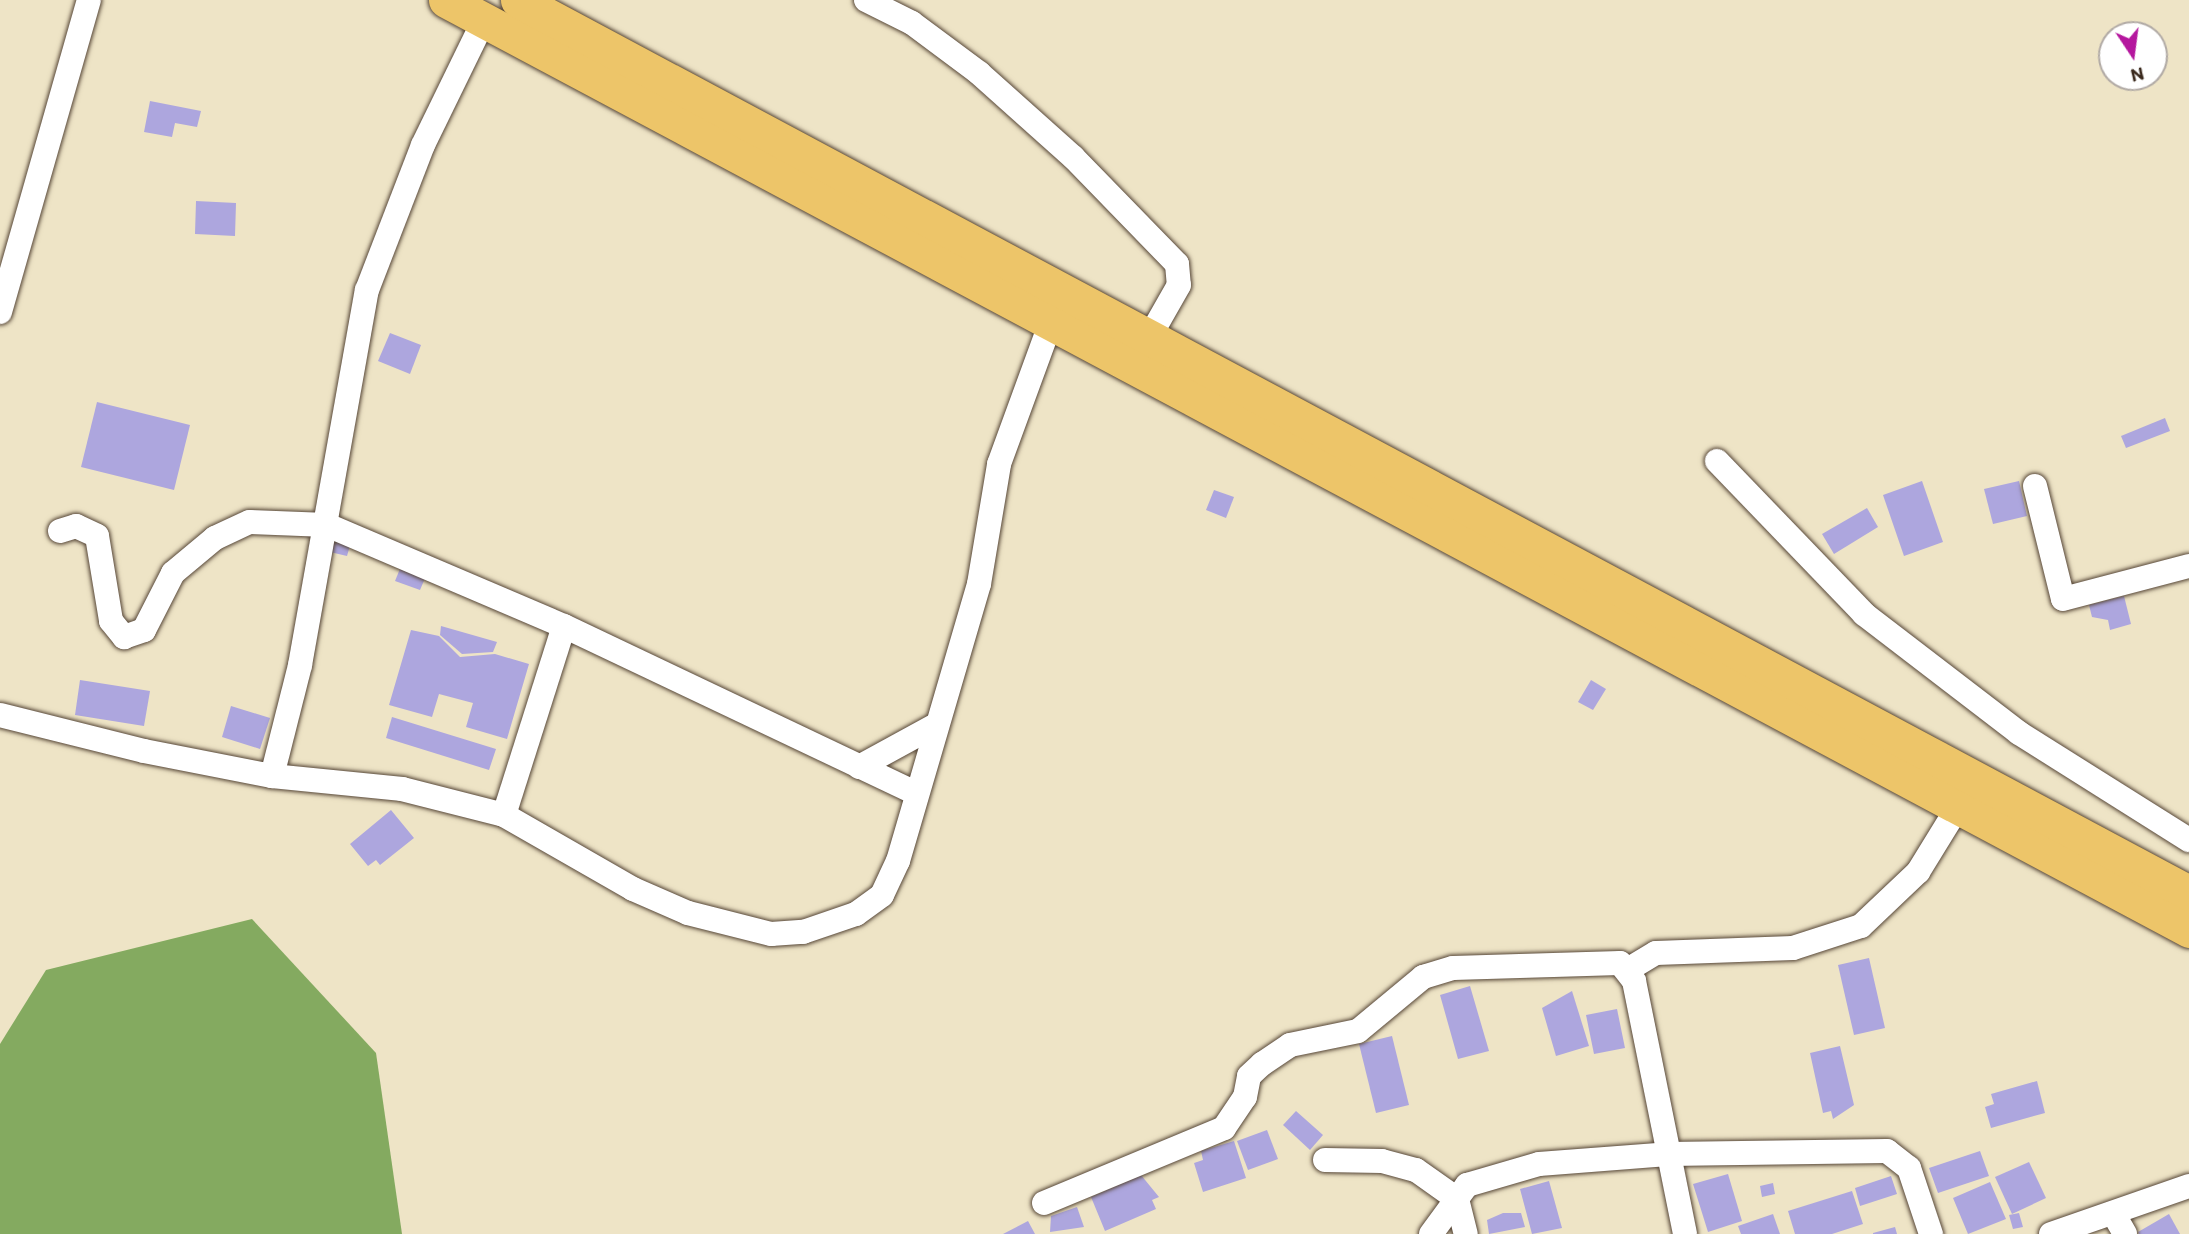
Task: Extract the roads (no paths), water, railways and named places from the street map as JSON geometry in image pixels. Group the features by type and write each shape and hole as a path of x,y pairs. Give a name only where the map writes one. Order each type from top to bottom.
{"highway":[{"path":"446,0 2189,930"},
{"path":"518,0 2189,893"}],"street":[{"path":"0,313 89,0"},
{"path":"866,0 912,23 979,73 1073,157 1177,264 1180,285 1150,336"},
{"path":"272,776 327,525 328,491 367,290 423,145 484,20"},
{"path":"0,715 272,776 402,789 504,815 688,913 771,934 792,933 856,914 882,895 898,861 914,792 979,584 999,464 1051,322"},
{"path":"1717,461 1864,614 2019,733 2189,840"},
{"path":"2035,486 2063,599 2188,569"},
{"path":"60,531 76,526 97,536 111,621 124,637 144,630 173,573 215,538 250,522 327,525 564,626 914,792"},
{"path":"504,815 564,626"},
{"path":"859,767 934,726"},
{"path":"1629,969 1656,953 1793,948 1861,926 1919,872 1958,807"},
{"path":"1044,1203 1224,1128 1245,1097 1249,1076 1262,1064 1290,1045 1358,1031 1423,977 1481,967 1620,963 1629,969 1685,1234"},
{"path":"1431,1234 1457,1199 1480,1179 1539,1164 1668,1154 1887,1151 1909,1168 1931,1234"},
{"path":"1325,1160 1381,1161 1416,1171 1457,1199 1466,1234"},
{"path":"2051,1234 2119,1223 2189,1186"}]}
